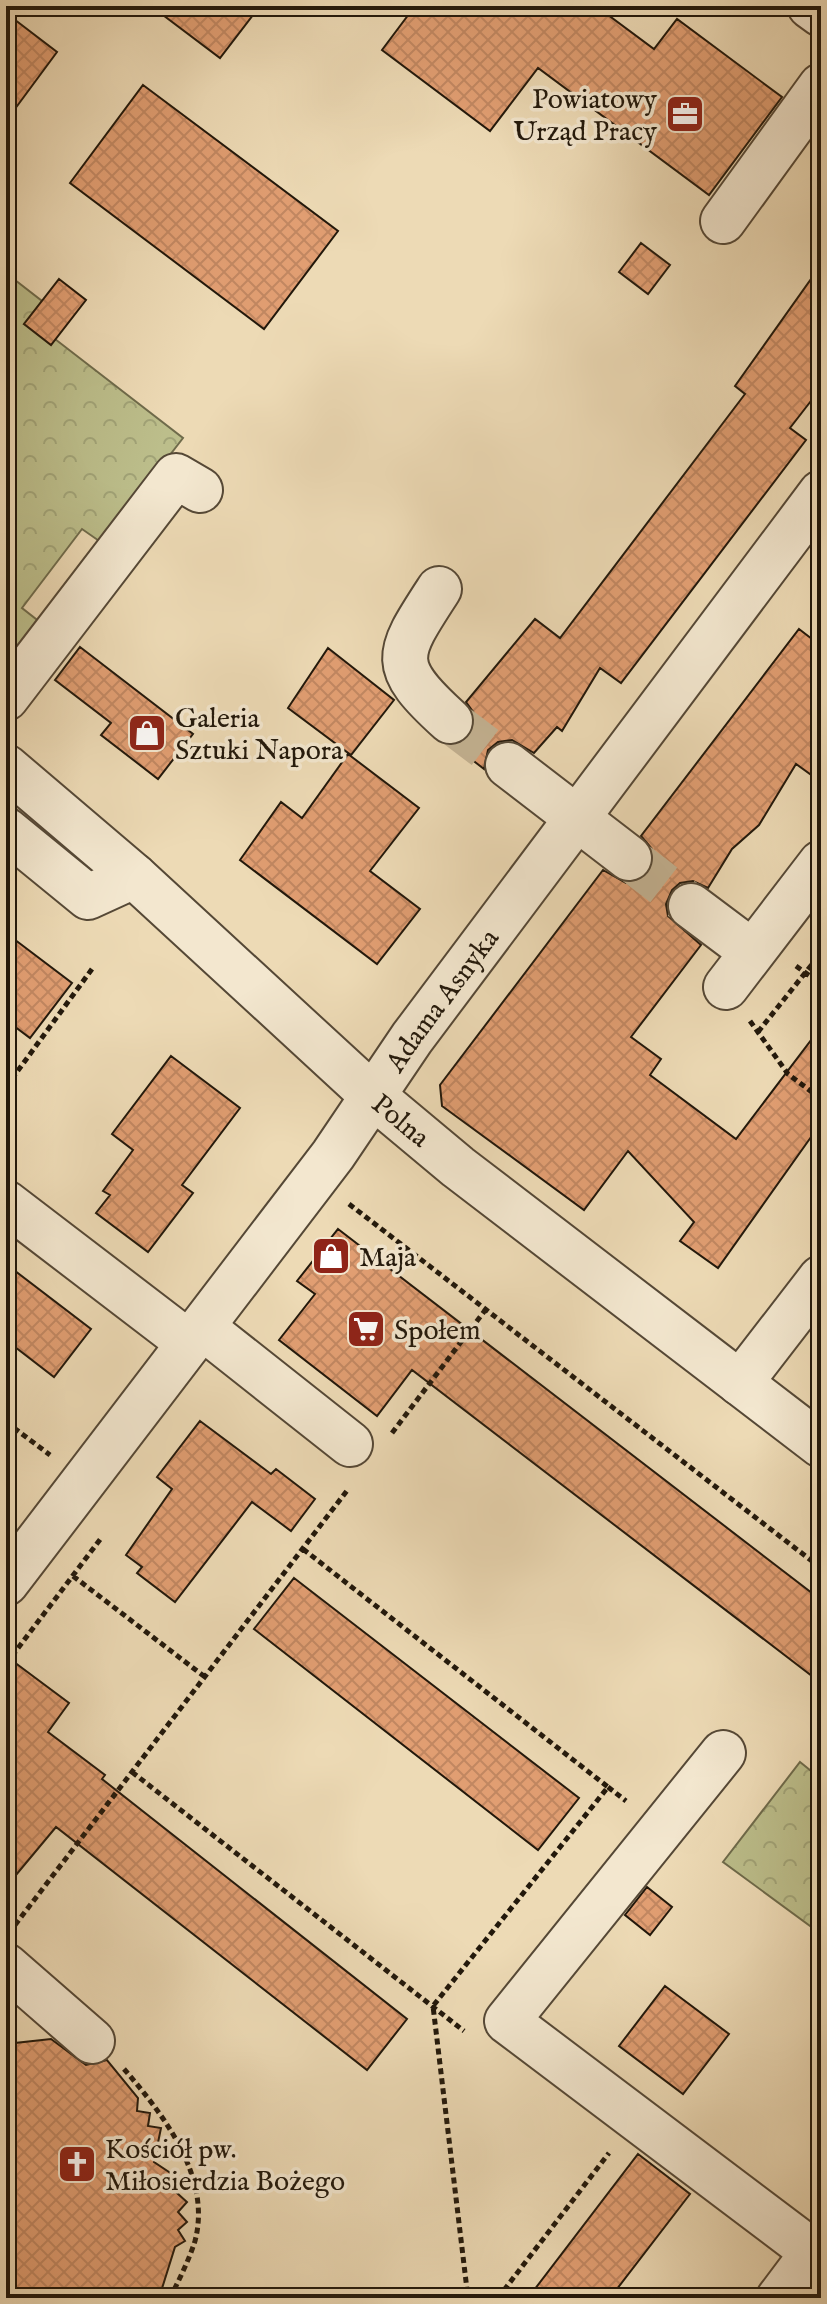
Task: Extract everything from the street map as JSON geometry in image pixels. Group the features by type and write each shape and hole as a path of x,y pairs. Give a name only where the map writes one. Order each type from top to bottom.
{"street":[{"path":"810,6 821,14"},
{"path":"723,221 821,86"},
{"path":"6,698 176,476 200,490"},
{"name":"Adama Asnyka","path":"6,1583 333,1155 577,819 821,493"},
{"path":"439,589 407,638 404,657 408,674 420,694 450,721"},
{"path":"508,765 629,858"},
{"name":"Polna","path":"6,767 134,876 373,1096 458,1167 821,1445"},
{"path":"6,830 88,897 134,876"},
{"path":"726,987 821,863"},
{"path":"691,906 751,951"},
{"path":"6,1203 365,1454"},
{"path":"740,1383 821,1278"},
{"path":"723,1753 507,2021 817,2247 779,2298"},
{"path":"6,1966 92,2041"}],"path":[{"path":"758,1032 821,953"},
{"path":"6,1087 92,969"},
{"path":"726,987 788,1074 821,1099"},
{"path":"348,1203 821,1568"},
{"path":"6,1937 303,1549 365,1454 486,1309"},
{"path":"6,1422 83,1480"},
{"path":"303,1549 608,1787 433,2006 468,2298"},
{"path":"73,1576 205,1677"},
{"path":"132,1772 469,2034"},
{"path":"92,2041 115,2058 162,2116 194,2183 198,2207 195,2239 170,2298"},
{"path":"498,2298 613,2147"}],"green space":[{"path":"6,273 42,301 24,324 55,339 183,438 102,543 82,529 22,608 41,623 6,668"},
{"path":"800,1762 821,1779 821,1934 723,1862"}],"building":[{"path":"151,6 260,6 220,58"},
{"name":"Powiatowy Urząd Pracy","path":"415,6 596,6 654,49 677,19 782,97 709,195 538,68 490,131 382,50"},
{"path":"6,13 57,52 6,121"},
{"path":"143,85 338,231 264,329 70,183"},
{"path":"641,243 670,265 648,294 619,272"},
{"path":"821,265 821,388 790,428 806,440 621,683 600,668 562,731 557,727 534,753 512,740 498,742 488,750 484,769 453,745 468,739 474,728 474,713 466,702 535,619 560,638 745,394 735,386"},
{"path":"59,279 86,300 51,345 24,324"},
{"path":"799,629 821,646 821,782 796,764 759,825 732,849 708,888 693,881 680,883 672,890 666,904 668,916 701,945 631,1037 661,1059 650,1075 736,1139 821,1027 821,1123 718,1268 680,1241 694,1222 628,1151 584,1210 442,1106 440,1085 603,870 626,883 639,881 649,873 654,862 652,849 641,836"},
{"path":"80,647 193,734 158,779 101,735 111,723 55,680"},
{"path":"328,648 394,700 351,755 288,708"},
{"path":"348,754 419,808 370,871 420,909 377,964 240,860 281,802 302,818"},
{"path":"6,933 72,983 30,1038 6,1020"},
{"path":"171,1056 240,1108 182,1185 193,1193 148,1252 96,1213 110,1195 103,1191 133,1150 112,1134"},
{"path":"338,1229 821,1600 821,1683 412,1370 377,1416 279,1340 315,1294 297,1281"},
{"path":"6,1264 91,1329 54,1377 6,1340"},
{"path":"200,1421 271,1474 276,1469 315,1499 291,1531 252,1502 175,1602 137,1573 142,1567 126,1555 172,1489 157,1477"},
{"path":"294,1578 579,1798 538,1850 254,1629"},
{"path":"6,1656 69,1703 48,1732 105,1775 102,1779 407,2019 367,2070 56,1827 6,1887"},
{"path":"647,1887 672,1907 650,1935 625,1915"},
{"path":"665,1986 729,2034 683,2094 619,2046"},
{"name":"Kościół pw. Miłosierdzia Bożego","path":"51,2039 86,2065 107,2060 138,2098 137,2111 150,2113 148,2126 161,2128 154,2162 184,2182 177,2193 187,2202 178,2212 187,2222 178,2230 185,2241 175,2247 159,2298 6,2298 6,2044"},
{"path":"638,2154 690,2194 610,2298 528,2298"}],"tunnel":[{"path":"450,721 508,765"},
{"path":"629,858 691,906"}],"place":[{"name":"Powiatowy Urząd Pracy","path":"685,114"},
{"name":"Galeria Sztuki Napora","path":"147,733"},
{"name":"Maja","path":"331,1256"},
{"name":"Społem","path":"366,1329"},
{"name":"Kościół pw. Miłosierdzia Bożego","path":"77,2164"}]}
